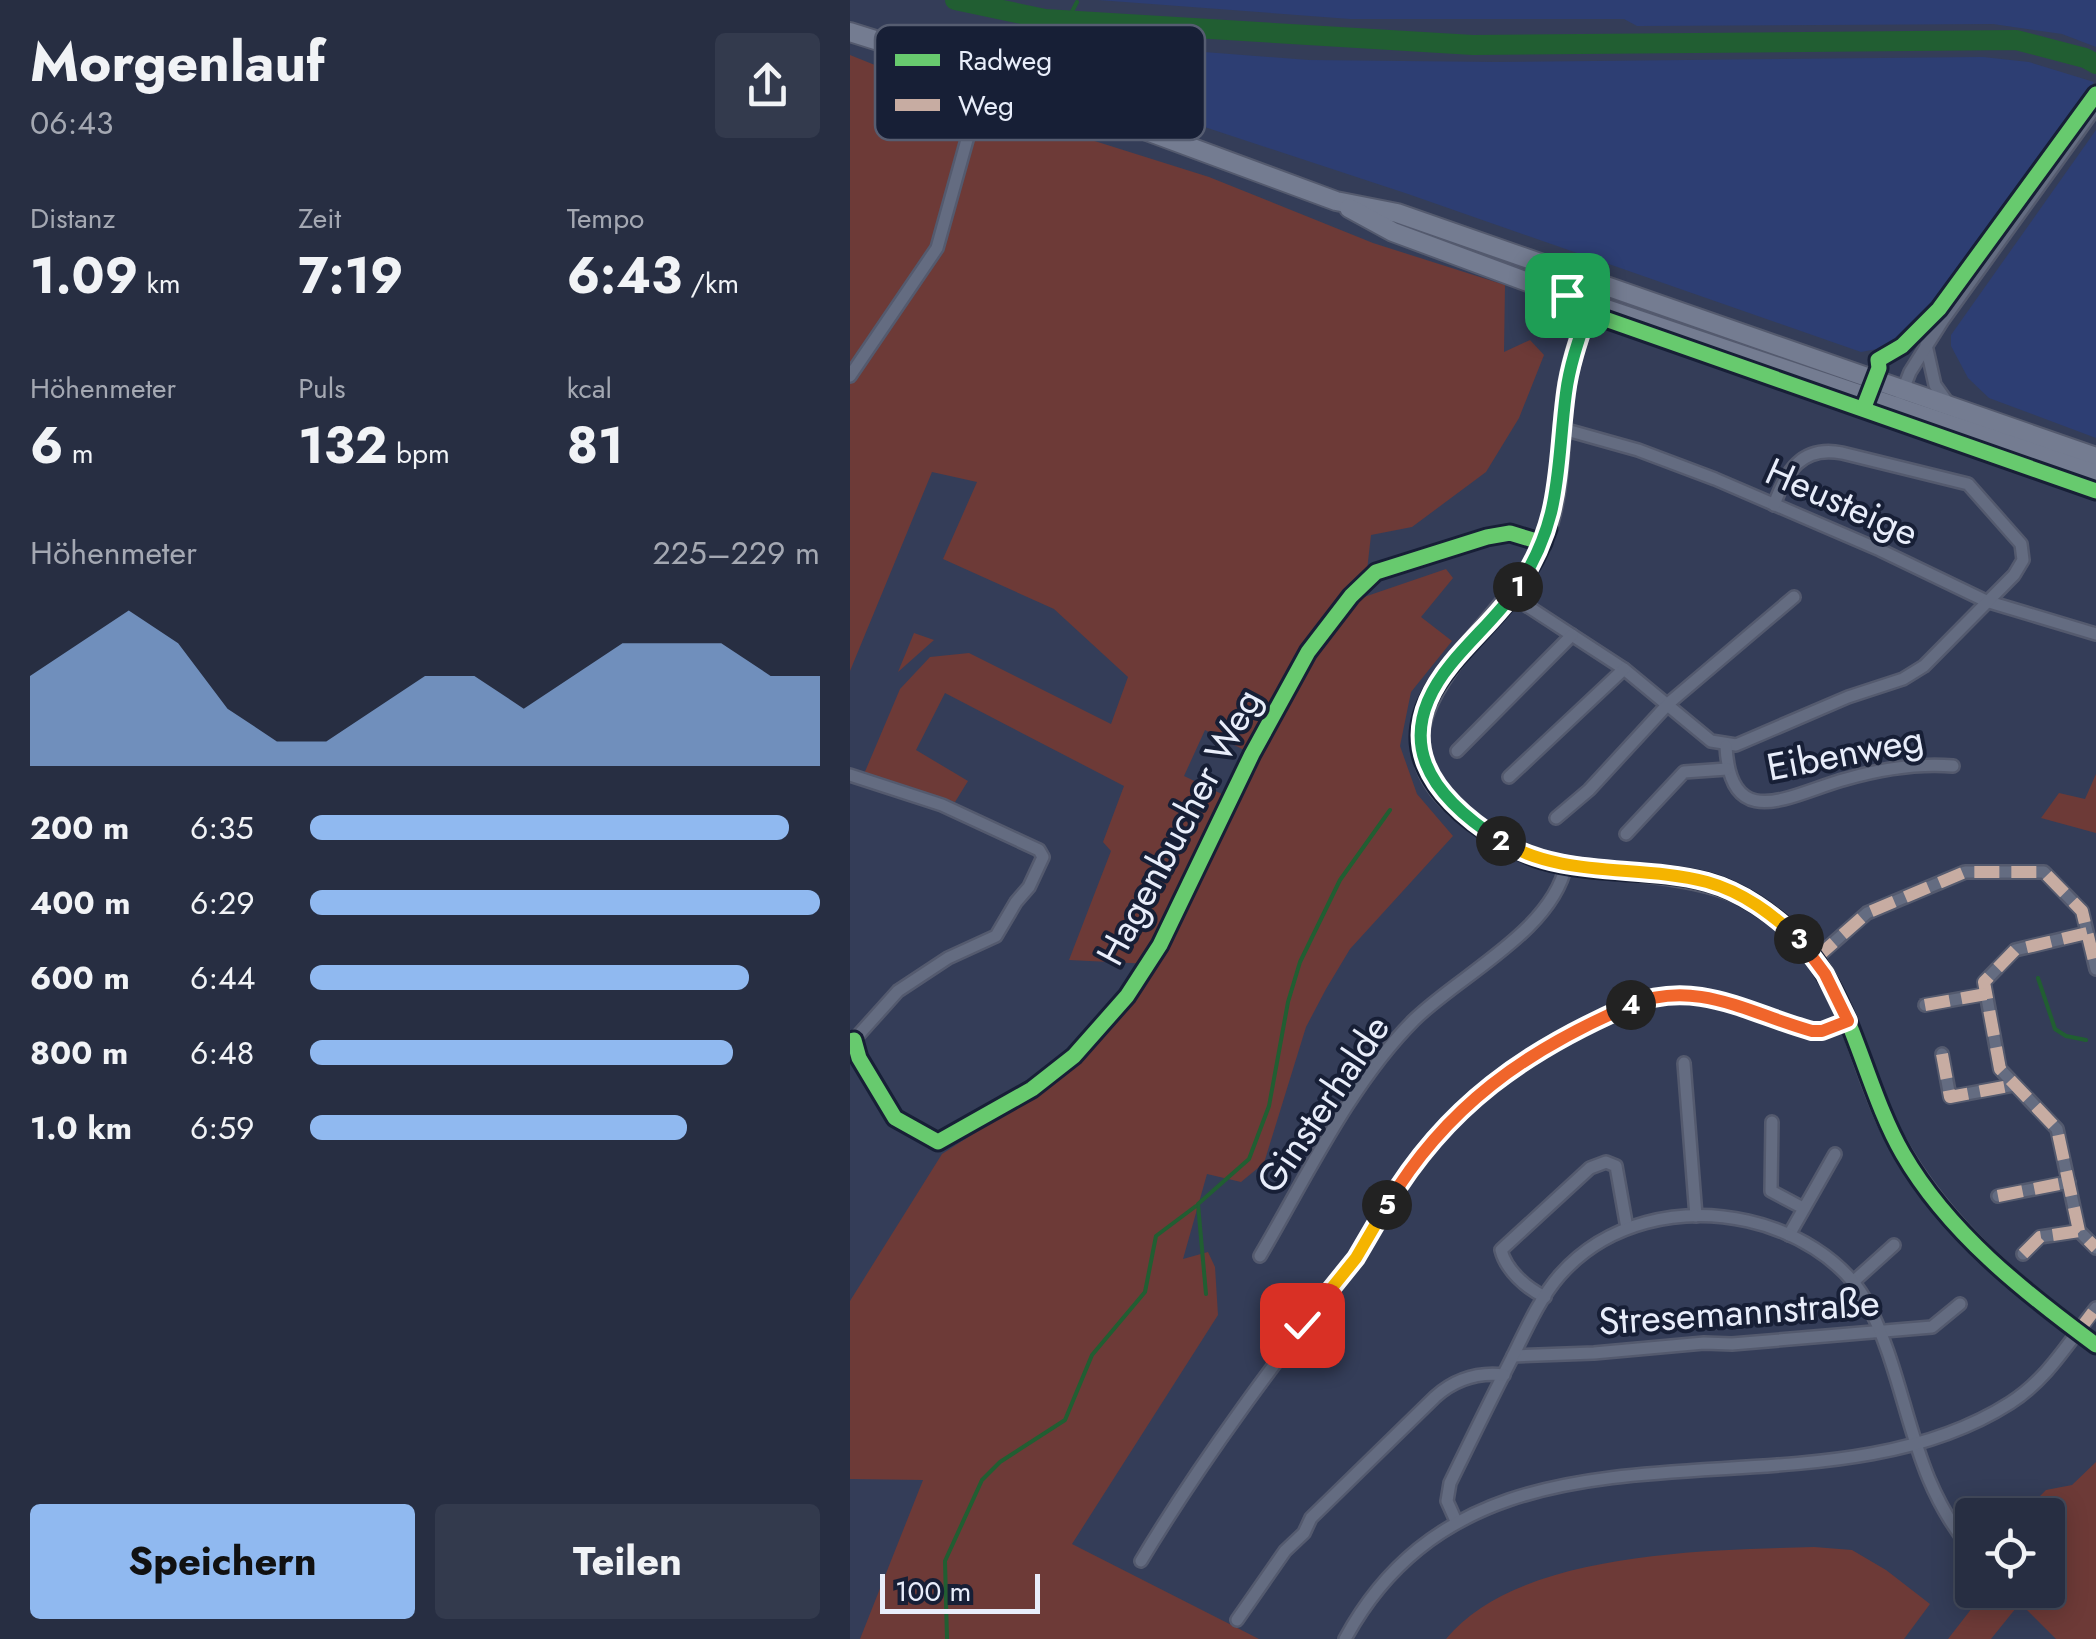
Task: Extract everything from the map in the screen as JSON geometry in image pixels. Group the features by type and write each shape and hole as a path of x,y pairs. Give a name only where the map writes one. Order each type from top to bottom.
{"main road":[{"path":"850,32 875,40"},
{"path":"1171,140 1336,201 1393,232 1544,288 2096,474"},
{"path":"1336,201 1398,213 2096,457"}],"street":[{"path":"1896,408 1926,346 2096,107"},
{"path":"850,376 937,248 967,140"},
{"path":"1598,283 1580,332 1566,391 1557,494 1543,543 1512,596 1451,664 1434,689 1422,720 1419,745 1433,781 1449,803 1470,821 1521,852 1566,865 1712,883 1746,898 1779,920 1815,959 1834,990 1885,1120 1924,1186 1970,1240 2096,1344"},
{"path":"1544,288 1562,302 1580,332"},
{"path":"1926,346 1935,386 1953,409"},
{"name":"Heusteige","path":"1563,429 1638,450 1774,505 1866,543 1986,601 2096,634"},
{"path":"1512,596 1624,669 1702,734 1726,746 1750,741 1848,697 1903,679 1924,666 2020,568 2024,550 1968,484 1823,451 1802,458 1789,469 1774,505"},
{"name":"Hagenbucher Weg","path":"850,775 942,805 1039,850 1043,857 996,936 948,958 898,991 852,1041 895,1118 938,1142 1032,1089 1074,1056 1128,996 1160,945 1252,754 1308,652 1351,596 1376,572 1487,537 1510,532 1543,543"},
{"path":"1556,818 1589,790 1669,703 1794,597"},
{"path":"1457,750 1572,635"},
{"path":"1509,778 1624,669"},
{"name":"Eibenweg","path":"1726,746 1727,769 1735,786 1746,798 1772,802 1881,770 1953,766"},
{"path":"1626,834 1684,772 1727,769"},
{"name":"Ginsterhalde","path":"1260,1256 1383,1054 1431,1004 1528,926 1556,892 1566,865"},
{"path":"1815,959 1867,913 1965,872 2044,872 2082,912 2096,969"},
{"path":"2087,933 2015,950 1984,982 2000,1069 2057,1129 2080,1232 2096,1248"},
{"path":"1924,1006 1986,994"},
{"path":"1140,1560 1283,1349 1356,1258 1418,1158 1477,1094 1504,1073 1594,1022 1666,995 1726,1001 1812,1031 1848,1021"},
{"path":"1942,1054 1950,1098 2014,1085"},
{"path":"1684,1063 1696,1216"},
{"path":"1772,1122 1771,1191 1804,1208"},
{"path":"1789,1236 1835,1154"},
{"path":"1544,1297 1506,1264 1501,1250 1590,1168 1606,1162 1616,1166 1627,1228"},
{"path":"1998,1196 2069,1182"},
{"path":"1456,1521 1447,1501 1450,1483 1544,1297 1578,1257 1604,1238 1627,1228 1696,1216 1744,1220 1789,1236 1824,1254 1853,1282 1879,1332 1914,1444 1938,1503 1955,1527"},
{"path":"2023,1254 2040,1237 2080,1232"},
{"path":"1853,1282 1894,1246"},
{"name":"Stresemannstraße","path":"1514,1356 1704,1342 1732,1344 1932,1327 1960,1304"},
{"path":"1345,1639 1384,1582 1428,1540 1456,1521 1508,1501 1572,1484 1862,1455 1952,1433 2010,1403 2044,1376 2096,1308"},
{"path":"1236,1620 1312,1518 1435,1397 1466,1379 1488,1373 1504,1375"}],"shaded area":[{"path":"1098,0 2096,0 2096,47 2062,34 1993,24 1637,26 1624,19 1350,19"},
{"path":"1205,52 1309,60 1495,62 1983,57 2029,62 2094,82 1929,316 1893,346 1861,352 1205,127"},
{"path":"850,55 875,65 875,140 1092,140 1209,177 1373,243 1505,285 1504,352 1530,340 1544,355 1519,418 1486,472 1412,527 1371,535 1364,597 1446,569 1453,578 1421,617 1452,641 1411,692 1400,746 1417,794 1453,836 1350,949 1326,989 1306,1027 1264,1163 1241,1182 1207,1174 1183,1259 1208,1252 1215,1267 1218,1315 1072,1544 1259,1639 860,1639 923,1480 850,1479 850,1301 942,1154 1057,1080 1091,1045 1151,964 1069,960 1111,851 1103,842 1124,786 945,693 916,750 968,781 955,802 864,774 900,689 930,657 969,653 1111,724 1128,677 1054,609 943,559 977,482 932,472 850,671","holes":["1205,730 1248,752 1226,796 1184,776"]},
{"path":"2096,130 2096,438 1989,398 1968,378 1951,346 1951,335"},
{"path":"914,633 934,640 898,672"},
{"path":"2096,774 2096,833 2041,818 2059,793 2085,799"},
{"path":"2096,1462 2096,1639 2056,1639 2025,1608 2065,1608 2065,1498 2038,1498 2046,1490 2072,1485"},
{"path":"1814,1547 1852,1550 1930,1604 1904,1639 1446,1639 1478,1610 1519,1588 1566,1572 1670,1554"},
{"path":"1972,1608 2016,1608 1991,1639 1948,1639"}],"waterway":[{"path":"955,0 1045,19 1144,25"},
{"path":"1067,21 1077,2"},
{"path":"1205,29 1473,45 2016,40 2096,64"},
{"path":"1206,1294 1198,1204 1249,1159 1269,1106 1288,1002 1300,962 1340,880 1390,810"},
{"path":"2038,978 2055,1029 2086,1040"},
{"path":"947,1639 945,1561 982,1480 1000,1462 1065,1420 1092,1355 1145,1292 1156,1236 1196,1206"}],"marked path":[{"path":"1815,959 1867,913 1965,872 2044,872 2082,911 2096,969"},
{"path":"2087,933 2015,950 1984,982 2000,1069 2057,1129 2079,1231 2096,1248"},
{"path":"1925,1005 1986,994"},
{"path":"1942,1054 1950,1097 2014,1085"},
{"path":"1998,1196 2069,1182"},
{"path":"2023,1254 2040,1237 2079,1231"},
{"path":"2078,1332 2096,1308"}],"cycle path":[{"path":"1864,407 1879,368 1878,360 1902,346 1939,309 2096,94"},
{"path":"1567,311 1588,313 2096,491"},
{"path":"1548,529 1533,564 1512,596 1432,692 1419,737 1423,761 1433,781 1447,800 1473,822 1534,857 1562,865 1707,882 1742,896 1774,917 1800,940 1837,996 1888,1124 1921,1182 1989,1259 2096,1345"},
{"path":"850,1041 854,1040 859,1058 895,1118 938,1142 1032,1089 1074,1056 1127,996 1160,945 1252,754 1308,652 1351,596 1376,572 1487,537 1510,533 1543,543"}],"route":[{"path":"1302,1325 1356,1258 1400,1182 1427,1146 1477,1094 1536,1052 1618,1011 1666,995 1715,998 1812,1031 1848,1021 1825,974 1800,939 1756,904 1712,883 1691,878 1566,865 1521,852 1470,821 1449,803 1424,763 1419,745 1422,720 1434,689 1451,664 1512,596 1532,566 1548,529 1560,475 1566,391 1591,303 1567,295"}]}
